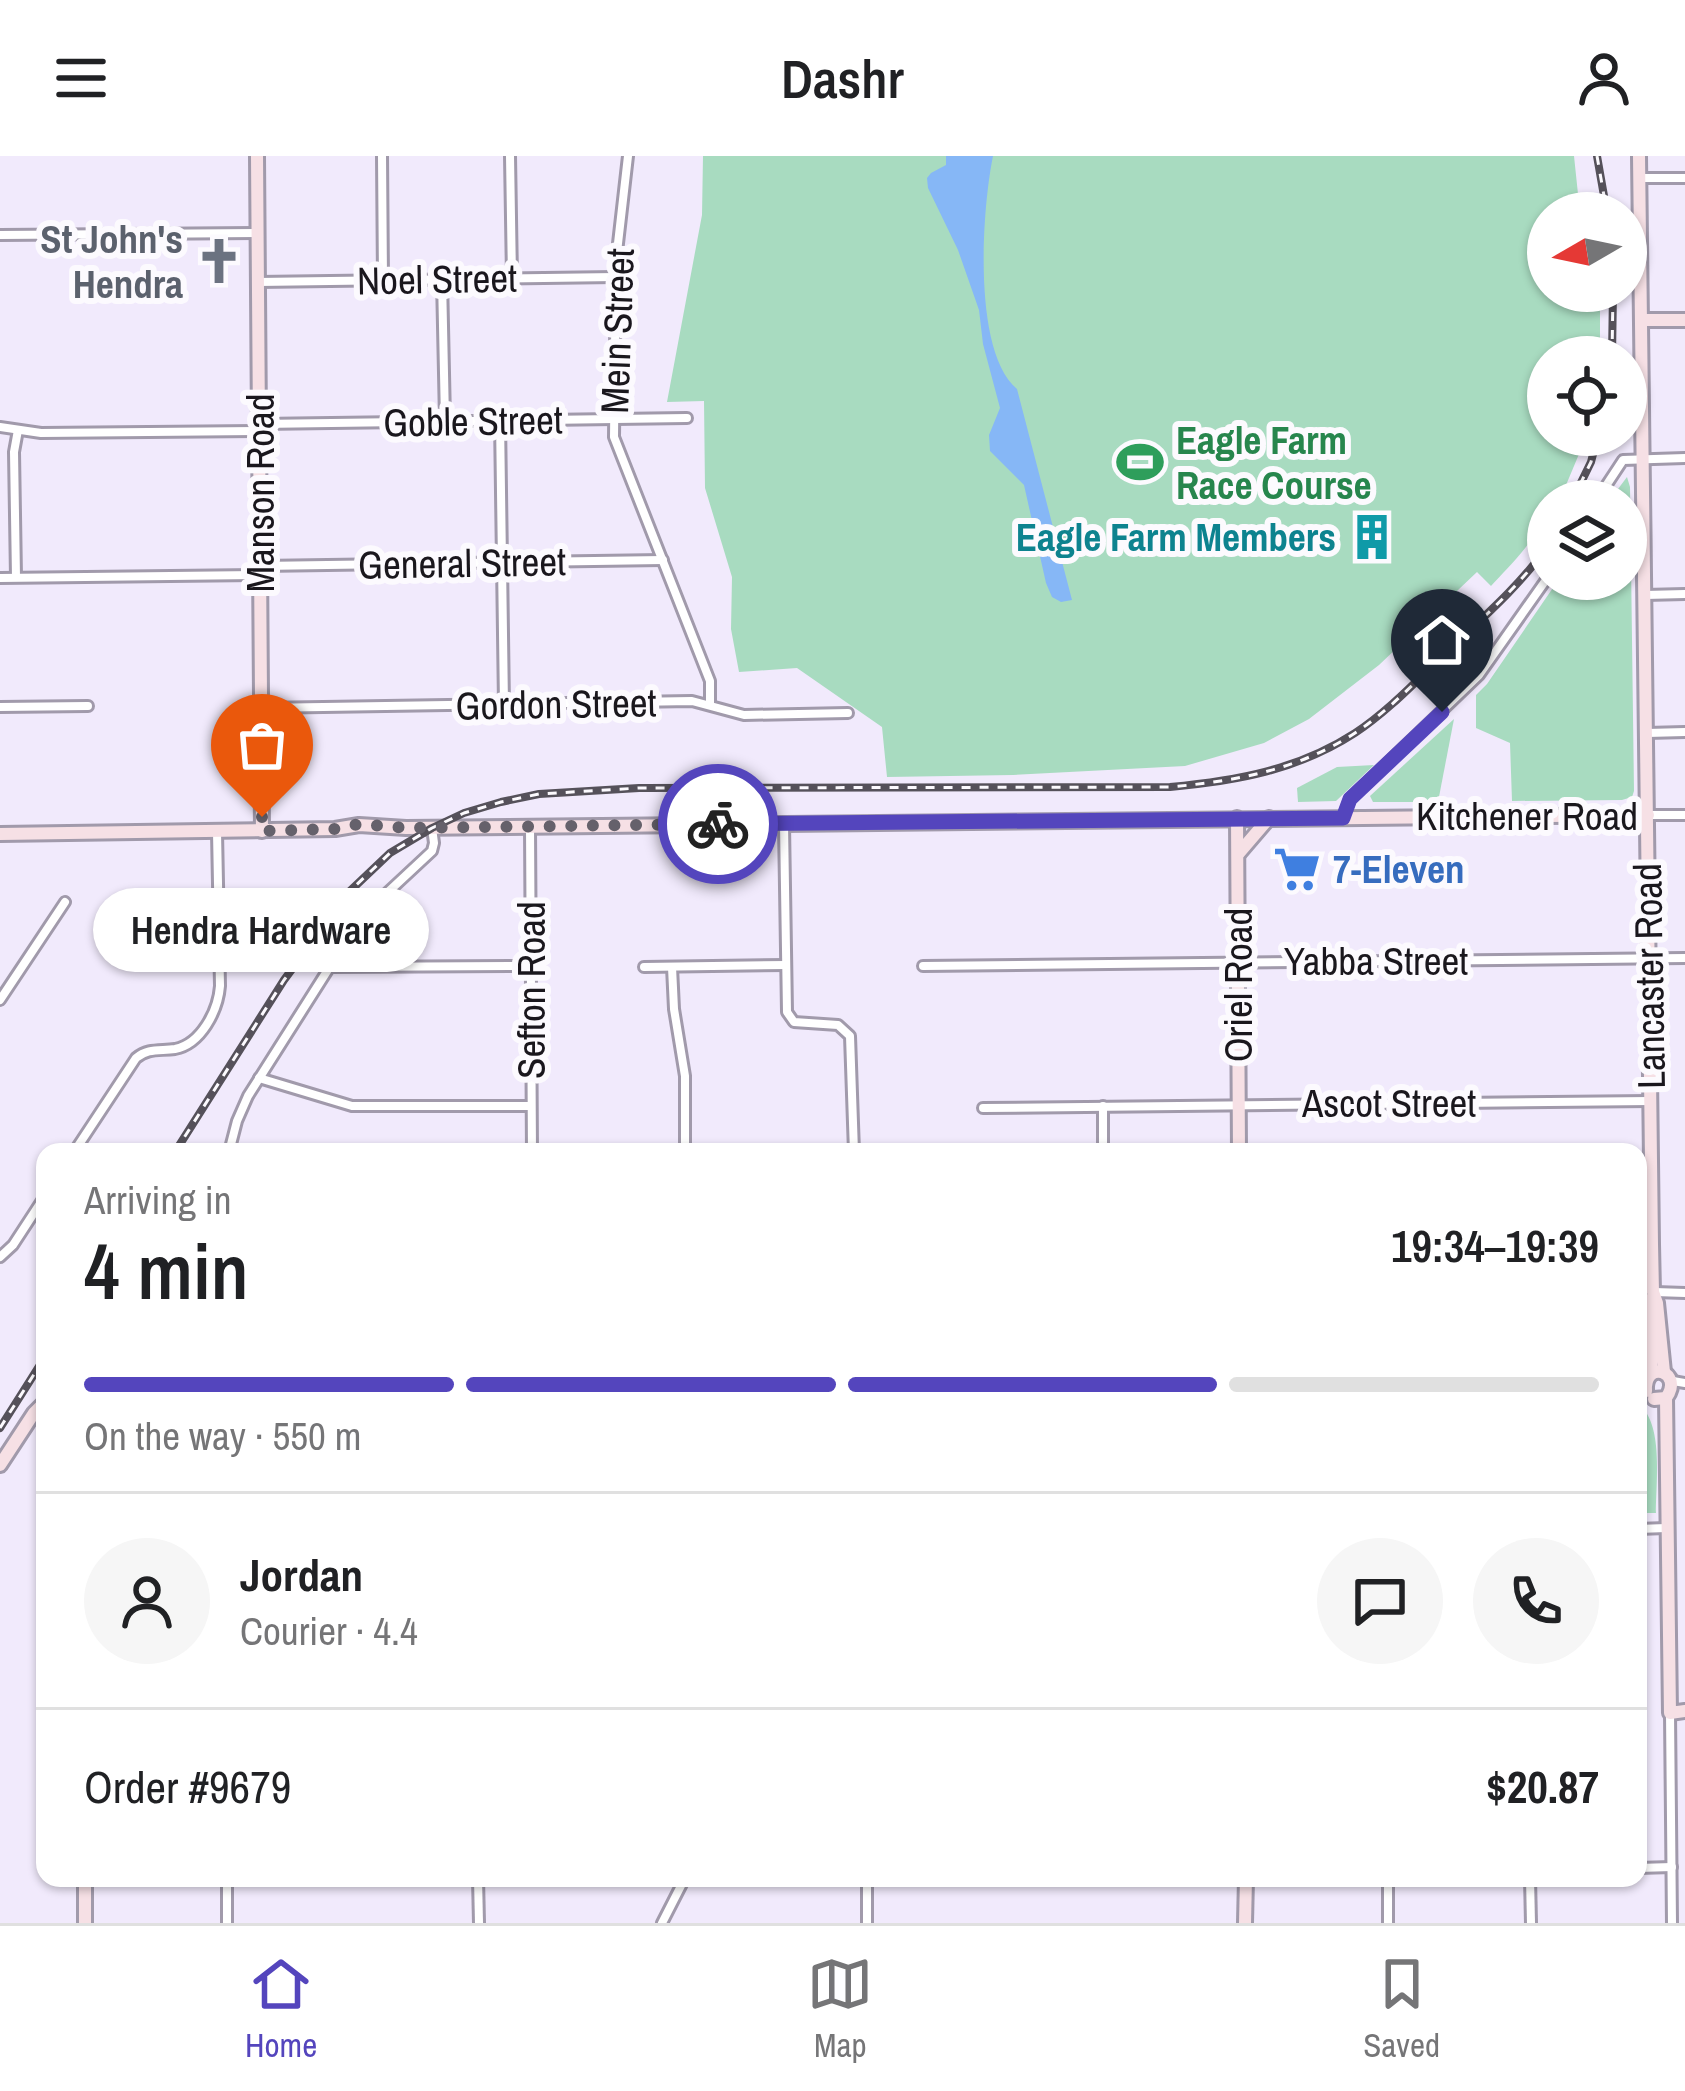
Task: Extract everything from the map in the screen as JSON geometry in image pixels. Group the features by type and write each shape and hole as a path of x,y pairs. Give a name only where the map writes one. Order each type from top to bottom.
{"main road":[{"name":"Manson Road","path":"257,156 262,831"},
{"name":"Lancaster Road","path":"1639,156 1644,480"},
{"path":"1642,320 1685,320"},
{"name":"Lancaster Road","path":"1646,600 1651,1101 1647,1215"},
{"name":"Kitchener Road","path":"0,834 335,829 359,824 433,828 1648,815"},
{"name":"Oriel Road","path":"1237,818 1239,1143"},
{"path":"1238,854 1269,818"},
{"name":"Lancaster Road","path":"1647,1250 1658,1303 1660,1386 1667,1431 1678,1712"},
{"path":"0,1466 36,1411"},
{"path":"85,1887 85,1923"},
{"path":"1245,1923 1246,1887"}],"street":[{"path":"382,156 383,280"},
{"path":"510,156 512,278"},
{"name":"Mein Street","path":"628,156 616,278 616,445 710,681 710,704"},
{"path":"1640,178 1685,178"},
{"path":"0,235 258,232"},
{"name":"Noel Street","path":"258,282 616,278"},
{"path":"442,279 445,420"},
{"name":"Goble Street","path":"0,427 41,433 445,420 687,418"},
{"path":"500,420 504,705"},
{"path":"16,578 14,452 18,430"},
{"path":"1610,480 1623,460 1685,458"},
{"name":"General Street","path":"0,578 663,560"},
{"path":"1647,595 1685,594"},
{"path":"1343,818 1350,799 1479,675 1532,600"},
{"name":"Gordon Street","path":"261,708 692,701 744,715 848,713"},
{"path":"0,707 88,706"},
{"path":"1647,733 1685,732"},
{"name":"Kitchener Road","path":"1648,815 1685,815"},
{"path":"784,823 787,1009 790,1018 802,1024 838,1025 850,1036 854,1143"},
{"name":"Sefton Road","path":"530,827 532,1143"},
{"path":"231,1143 259,1078 329,968 363,916 431,851 433,828"},
{"path":"80,1143 136,1058 145,1051 189,1044 217,1004 217,832"},
{"path":"0,1000 65,902"},
{"name":"Yabba Street","path":"923,966 1685,958"},
{"path":"644,967 786,965"},
{"path":"329,968 530,966"},
{"path":"672,967 685,1076 685,1143"},
{"path":"259,1078 352,1106 531,1106"},
{"name":"Ascot Street","path":"983,1108 1651,1101"},
{"path":"1103,1106 1103,1143"},
{"path":"0,1257 14,1245 36,1210"},
{"path":"1654,1292 1685,1293"},
{"path":"1647,1529 1669,1528"},
{"path":"1672,1923 1678,1712"},
{"path":"1647,1868 1672,1867"},
{"path":"227,1887 227,1923"},
{"path":"478,1887 478,1923"},
{"path":"662,1923 680,1887"},
{"path":"867,1887 867,1923"},
{"path":"1388,1887 1388,1923"},
{"path":"1530,1887 1531,1923"}],"green space":[{"name":"Eagle Farm Race Course","path":"703,156 1574,156 1578,192 1527,192 1527,312 1600,312 1600,336 1527,336 1527,456 1578,456 1568,480 1527,480 1527,545 1491,586 1477,572 1379,665 1309,719 1264,743 1185,766 887,777 882,727 797,668 739,672 731,629 732,577 705,488 704,401 667,402 702,215"},
{"path":"1545,600 1631,600 1632,797 1512,801 1510,743 1476,728 1476,695"},
{"path":"1454,719 1438,802 1373,802 1370,796"},
{"path":"1374,765 1336,801 1298,802 1297,788 1337,767"},
{"path":"1647,1415 1655,1438 1656,1513 1647,1513"}],"water":[{"path":"946,156 993,156 984,243 987,313 1003,370 1017,389 1072,600 1061,602 1052,597 1024,485 990,451 989,435 1000,408 979,310 958,250 928,188 927,178 946,165"}],"railway":[{"path":"1597,156 1603,192"},
{"path":"1612,336 1613,312"},
{"path":"1582,480 1593,456"},
{"path":"181,1143 284,980 350,891 390,853 464,813 539,794 639,788 1170,787 1266,772 1333,746 1381,714 1527,572"},
{"path":"0,1428 36,1371"}],"way so far":[{"path":"262,817 262,831 359,824 385,828 718,824"}],"place":[{"name":"St John's Hendra","path":"219,261"},
{"name":"Eagle Farm Race Course","path":"1140,462"},
{"name":"Eagle Farm Members","path":"1372,537"},
{"name":"Hendra Hardware","path":"262,817"},
{"name":"7-Eleven","path":"1297,869"}],"route":[{"path":"718,824 1343,818 1350,799 1442,712"}]}
